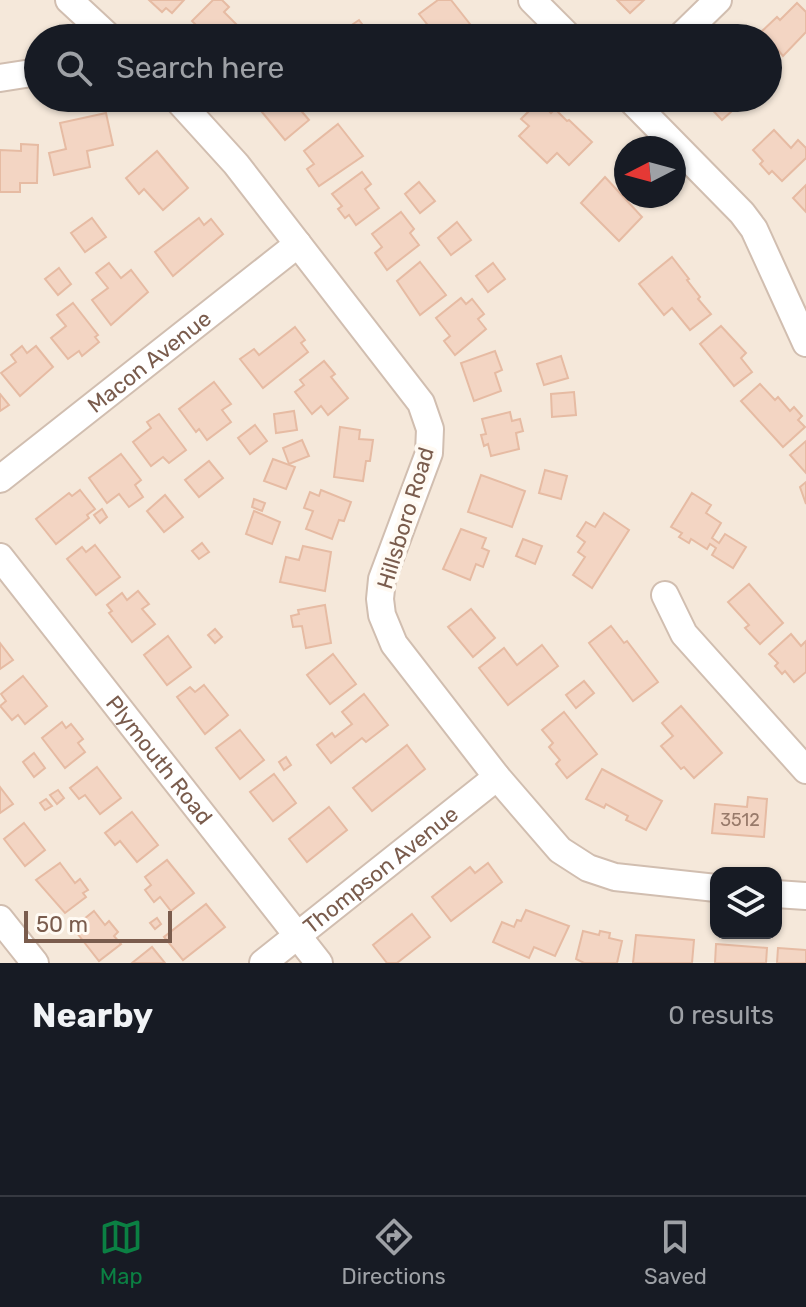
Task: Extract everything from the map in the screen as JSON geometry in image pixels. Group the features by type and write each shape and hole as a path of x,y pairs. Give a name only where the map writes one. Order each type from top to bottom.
{"street":[{"path":"69,0 89,24"},
{"path":"532,0 556,24"},
{"path":"693,24 718,0"},
{"path":"0,78 24,76"},
{"name":"Hillsboro Road","path":"189,112 236,164 421,403 430,429 429,453 382,579 382,615 394,644 497,777 560,850 588,868 615,877 710,887"},
{"path":"643,112 742,213 768,257 803,331"},
{"name":"Macon Avenue","path":"0,479 298,244"},
{"name":"Plymouth Road","path":"0,557 319,963"},
{"path":"665,595 684,634 806,770"},
{"name":"Thompson Avenue","path":"263,963 497,777"},
{"path":"782,894 806,896"},
{"path":"0,919 35,963"}],"shaded area":[{"path":"0,0 806,0 806,963 0,963"}],"building":[{"path":"149,0 184,0 172,13 166,8 162,12"},
{"path":"213,0 222,0 229,7 224,12 236,24 195,24 192,21"},
{"path":"438,0 451,0 470,24 427,24 419,14"},
{"path":"617,0 644,0 630,13"},
{"path":"797,3 806,12 806,32 783,56 782,24 770,24 777,17 780,20"},
{"path":"262,112 302,112 309,120 285,140"},
{"path":"528,112 558,112 592,142 569,165 557,153 547,163 519,136 529,126 521,119"},
{"path":"714,112 731,112 722,120"},
{"path":"106,113 113,145 87,151 90,167 54,175 49,153 66,149 60,123"},
{"path":"338,124 363,156 319,186 307,169 314,164 304,151"},
{"path":"774,130 791,148 798,140 806,148 806,158 782,181 772,171 769,174 753,150"},
{"path":"21,144 38,145 37,183 20,183 20,192 0,192 0,150 21,151"},
{"path":"157,151 188,188 163,210 144,189 139,194 126,178"},
{"path":"362,172 371,184 365,189 379,208 356,225 349,215 345,218 338,209 342,206 332,194"},
{"path":"605,177 614,187 614,208 634,208 642,217 619,241 581,203"},
{"path":"419,182 435,201 420,213 405,194"},
{"path":"806,185 806,212 793,198"},
{"path":"401,212 414,229 410,233 419,245 387,270 375,253 382,247 372,234"},
{"path":"92,218 106,237 85,252 71,233"},
{"path":"199,218 204,225 211,219 223,234 173,276 155,252"},
{"path":"457,222 471,240 451,255 438,238"},
{"path":"672,257 711,314 690,330 672,308 664,315 639,284"},
{"path":"420,262 446,295 420,315 397,281"},
{"path":"109,263 121,278 131,270 148,292 111,325 92,300 108,288 96,273"},
{"path":"493,263 505,279 488,292 476,276"},
{"path":"59,268 71,284 58,295 45,279"},
{"path":"461,298 466,304 472,299 484,314 478,319 486,329 455,355 444,341 450,336 436,318"},
{"path":"73,303 98,335 95,337 99,342 82,356 79,351 68,359 51,338 66,326 57,315"},
{"path":"721,326 746,353 741,358 752,372 734,386 700,344"},
{"path":"295,327 305,340 301,343 308,352 263,388 240,359 254,349 259,355"},
{"path":"22,346 27,353 36,346 53,367 20,396 1,373 16,362 11,355"},
{"path":"495,351 502,370 495,373 501,391 474,401 461,363"},
{"path":"561,356 568,378 544,385 537,364"},
{"path":"324,361 335,374 331,377 348,398 328,415 321,406 312,414 295,392 304,385 300,380"},
{"path":"214,382 231,404 222,410 231,422 207,440 199,429 196,432 179,409"},
{"path":"760,384 775,400 778,397 790,411 794,407 802,416 798,420 805,427 783,447 741,401"},
{"path":"574,392 576,415 552,417 551,394"},
{"path":"0,394 9,405 0,411"},
{"path":"294,411 297,430 276,433 274,414"},
{"path":"510,412 512,421 520,419 523,431 516,433 519,449 491,456 488,444 484,446 481,435 486,434 482,419"},
{"path":"159,414 186,450 169,463 163,457 151,466 133,442 151,428 147,422"},
{"path":"255,425 267,441 250,454 238,438"},
{"path":"340,427 360,430 359,439 373,440 363,481 334,477"},
{"path":"302,440 309,456 289,464 283,448"},
{"path":"806,441 806,473 790,455"},
{"path":"121,454 141,480 135,485 143,497 129,507 119,494 107,503 89,478"},
{"path":"273,459 295,467 286,489 264,481"},
{"path":"209,461 223,478 199,497 185,480"},
{"path":"545,470 567,476 561,499 539,493"},
{"path":"481,475 525,491 512,527 468,512"},
{"path":"806,482 806,504 800,487"},
{"path":"80,490 95,509 87,515 89,518 56,544 36,519 69,493 72,496"},
{"path":"321,490 351,502 344,521 339,520 332,539 306,529 313,511 304,508 310,492 319,496"},
{"path":"692,493 711,505 706,513 721,523 712,538 719,543 725,534 746,547 733,568 712,555 716,548 710,544 707,549 691,539 689,543 679,537 682,533 671,527"},
{"path":"165,495 183,517 164,532 147,511"},
{"path":"254,499 265,503 262,511 252,507"},
{"path":"102,509 107,517 100,523 94,515"},
{"path":"254,511 280,522 272,544 246,534"},
{"path":"604,513 629,530 592,588 573,575 585,557 578,552 585,542 577,536 586,522 595,527"},
{"path":"461,529 486,538 482,548 489,551 483,567 476,564 470,580 443,569"},
{"path":"523,539 542,546 535,564 516,556"},
{"path":"202,543 209,552 199,559 192,551"},
{"path":"95,545 120,577 96,595 67,559 82,547 86,552"},
{"path":"303,546 331,552 325,591 280,582 286,557 299,560"},
{"path":"749,584 783,623 760,644 745,628 749,625 728,602"},
{"path":"138,591 149,604 142,609 155,624 132,642 109,613 112,611 107,605 122,593 127,600"},
{"path":"325,605 331,643 306,648 302,626 293,627 291,616 299,614 298,610"},
{"path":"471,609 495,638 473,657 448,627"},
{"path":"611,626 624,643 627,641 658,682 633,701 589,643"},
{"path":"215,629 222,637 215,643 208,635"},
{"path":"791,634 801,646 806,641 806,672 794,682 785,671 782,674 775,666 778,663 769,654"},
{"path":"168,636 191,667 167,685 144,655"},
{"path":"0,643 13,660 0,669"},
{"path":"542,645 558,666 508,705 479,668 504,648 517,665"},
{"path":"333,654 356,684 330,704 307,675"},
{"path":"23,676 47,706 25,724 18,715 12,720 0,706 6,701 1,694"},
{"path":"584,681 594,693 576,708 566,695"},
{"path":"204,685 228,715 205,734 177,697 190,687 195,692"},
{"path":"364,694 388,725 366,742 362,738 331,763 317,745 332,733 335,737 352,724 342,712"},
{"path":"681,706 722,753 694,778 684,767 681,769 661,746 673,736 662,723"},
{"path":"564,712 597,754 567,778 556,764 560,760 549,747 553,743 542,730"},
{"path":"62,722 66,728 71,724 83,739 78,743 85,752 65,768 42,738"},
{"path":"240,730 264,760 240,779 216,748"},
{"path":"407,745 425,769 372,811 353,788"},
{"path":"34,753 45,768 34,777 23,762"},
{"path":"286,757 291,765 284,770 279,762"},
{"path":"97,767 121,798 100,814 85,795 79,799 70,788"},
{"path":"602,769 662,801 646,830 626,820 628,816 606,804 604,808 586,799"},
{"path":"274,774 296,803 273,821 250,792"},
{"path":"0,787 13,804 0,813"},
{"path":"58,790 64,798 57,804 50,795"},
{"path":"748,797 767,799 764,837 712,833 715,804 747,807"},
{"path":"46,799 52,806 45,810 40,803"},
{"path":"329,807 347,830 307,862 289,839"},
{"path":"132,812 158,845 137,862 120,841 115,845 105,833"},
{"path":"24,823 45,850 25,866 4,839"},
{"path":"167,860 194,893 171,911 160,897 154,902 145,890 151,885 145,877"},
{"path":"60,863 75,883 80,879 88,890 83,893 86,897 65,913 36,880"},
{"path":"488,863 502,882 451,921 432,897 470,867 475,873"},
{"path":"206,904 225,927 183,960 164,937"},
{"path":"526,910 569,926 555,956 534,947 529,958 493,942 502,922 514,927"},
{"path":"94,911 105,925 109,921 118,932 114,936 121,944 99,961 73,928"},
{"path":"412,914 430,937 397,963 387,963 373,945"},
{"path":"157,918 161,924 155,929 150,923"},
{"path":"583,931 599,935 600,931 610,933 609,938 622,941 617,963 584,963 576,959"},
{"path":"636,935 694,940 692,963 633,963"},
{"path":"716,944 767,948 766,963 715,963"},
{"path":"152,947 165,963 132,963"},
{"path":"778,948 806,950 806,963 777,963"}]}
